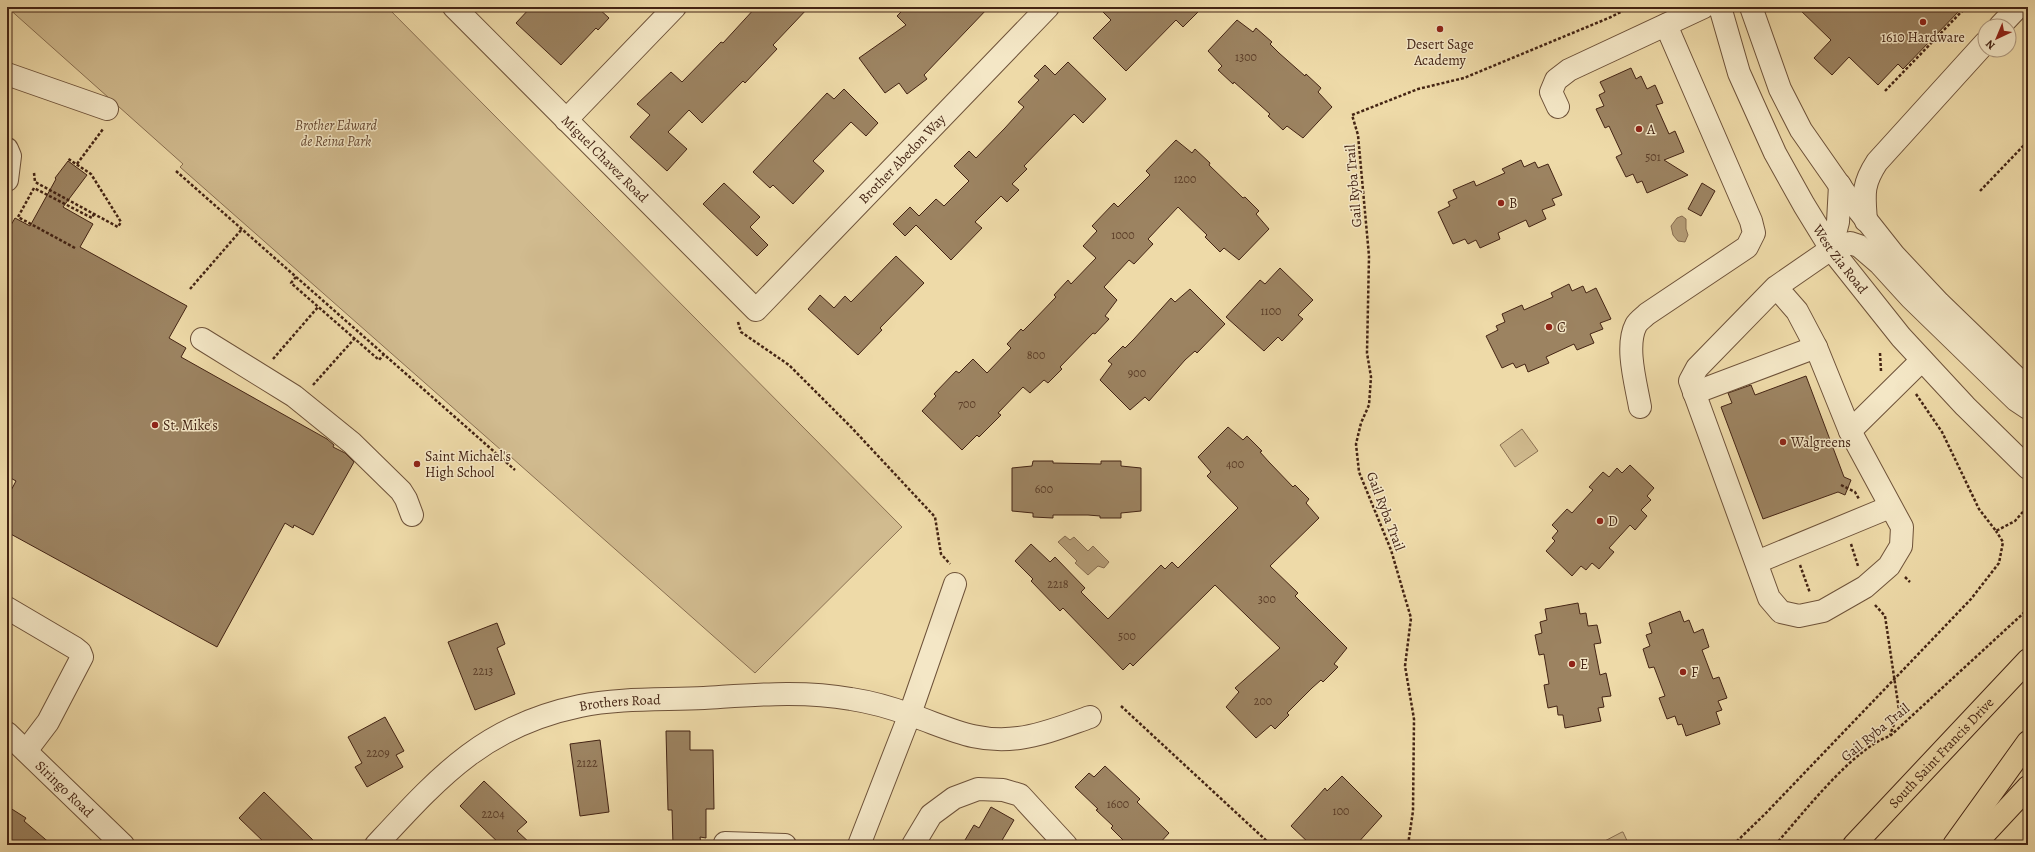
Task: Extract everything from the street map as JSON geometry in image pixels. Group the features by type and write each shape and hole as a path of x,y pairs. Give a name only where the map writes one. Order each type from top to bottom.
{"highway":[{"name":"South Saint Francis Drive","path":"1854,845 2028,660"},
{"path":"1954,845 2028,742"},
{"path":"1974,845 2028,787"}],"street":[{"name":"Miguel Chavez Road","path":"454,7 566,120 746,314"},
{"path":"566,120 675,7"},
{"name":"Brother Abedon Way","path":"746,314 1048,7"},
{"path":"1558,107 1551,92 1556,80 1568,70 1704,7"},
{"name":"West Zia Road","path":"1720,7 1739,73 1775,153 1804,205 1831,248 1901,337 1964,406 2028,468"},
{"path":"1751,7 1780,88 1801,130 1866,221 1939,303 2028,389"},
{"path":"2008,18 2018,7"},
{"path":"1640,407 1633,370 1631,339 1637,324 1647,314 1747,247 1754,233 1751,221 1666,25"},
{"path":"1866,221 1864,194 1867,177 1877,162 1903,132 1977,52"},
{"path":"7,74 106,118"},
{"path":"7,149 10,156 7,180"},
{"path":"1831,248 1838,222 1840,185"},
{"path":"1776,287 1796,311 1816,347 1850,431 1902,526 1901,546 1889,566 1865,587 1823,611 1799,616 1781,612 1769,598 1758,562 1690,381 1697,368 1776,287 1831,248 1850,243 1859,246 1870,254 1911,298 2016,400 2028,408"},
{"path":"202,339 294,396 352,443 401,491 406,499 412,515"},
{"path":"1694,394 1816,347"},
{"path":"1850,431 1922,360"},
{"path":"1758,562 1890,506"},
{"path":"859,845 910,714 954,576"},
{"path":"7,608 75,648 80,652 82,657 48,722 26,751"},
{"name":"Brothers Road","path":"376,845 431,786 476,749 516,726 581,706 623,702 815,694 852,699 910,714 968,736 992,739 1035,736 1090,717"},
{"name":"Siringo Road","path":"7,733 123,845"},
{"path":"913,845 931,815 954,798 978,789 1003,790 1020,795 1066,845"},
{"path":"725,843 785,845"}],"path":[{"name":"Gail Ryba Trail","path":"1408,845 1413,811 1414,719 1405,666 1411,618 1391,550 1359,472 1356,444 1361,423 1369,405 1371,377 1367,353 1369,256 1358,135 1352,115 1418,89 1464,78 1611,17 1630,7"},
{"path":"1885,91 1966,7"},
{"path":"77,164 106,118"},
{"path":"1980,191 2028,141"},
{"path":"34,173 35,182 118,227 121,222 91,174 68,158"},
{"path":"176,171 515,470"},
{"path":"75,248 18,217 34,188 92,218 94,214"},
{"path":"190,289 242,229"},
{"path":"296,277 291,283 318,307 379,360 384,354"},
{"path":"278,353 318,307"},
{"path":"746,314 741,332 789,365 851,427 935,516 941,554 954,576"},
{"path":"314,384 354,338"},
{"path":"1733,845 1772,807 1971,599 1999,563 2003,542 1979,508 1942,432 1904,377"},
{"path":"1841,485 1855,492 1861,504"},
{"path":"1996,531 2015,521 2028,506"},
{"path":"1850,543 1860,572"},
{"path":"1798,560 1810,593"},
{"path":"1870,601 1885,616 1895,679 1899,710 1890,736"},
{"name":"Gail Ryba Trail","path":"1775,845 1856,756 1879,740 1890,736 2028,608"},
{"path":"1121,706 1271,845"}],"green space":[{"name":"Brother Edward de Reina Park","path":"7,7 387,7 902,527 755,673 180,167 183,164"},
{"path":"1522,429 1538,451 1515,467 1500,445"},
{"path":"1622,832 1629,845 1597,845"}],"shaded area":[{"path":"1682,216 1686,219 1686,229 1688,235 1685,242 1678,241 1673,235 1671,226 1677,218"},
{"path":"1065,536 1070,540 1074,537 1088,551 1093,546 1109,562 1104,568 1098,566 1088,575 1075,563 1077,561 1058,542"}],"building":[{"path":"531,7 597,7 609,18 598,30 596,28 561,65 516,23"},
{"path":"756,7 809,7 773,45 777,49 745,83 743,81 702,123 689,110 668,132 687,149 667,171 630,137 650,115 637,104 671,72 682,82 721,42 723,43"},
{"path":"906,7 989,7 924,75 927,79 907,94 899,83 885,93 859,58 906,25 897,16"},
{"path":"1098,7 1203,7 1183,27 1176,20 1126,71 1093,38 1111,20"},
{"path":"1797,7 1963,7 1903,69 1898,64 1878,85 1849,57 1832,75 1814,58 1831,40"},
{"path":"1237,20 1253,32 1256,28 1272,42 1270,44 1279,53 1321,88 1318,92 1332,107 1303,138 1287,126 1283,130 1268,116 1270,114 1218,70 1222,66 1208,51"},
{"path":"1068,62 1106,99 1083,123 1074,114 1024,166 1027,169 1012,184 1019,190 1007,202 1001,196 975,222 982,228 951,260 916,225 905,236 893,224 910,207 919,216 936,199 944,206 969,181 954,166 969,151 976,158 1024,107 1018,102 1039,80 1034,76 1045,65 1055,75"},
{"name":"A","path":"1631,68 1636,79 1641,76 1647,89 1655,85 1663,103 1656,105 1669,134 1675,131 1684,152 1664,160 1688,175 1647,193 1642,181 1637,183 1633,174 1626,177 1616,157 1622,154 1609,126 1605,128 1596,109 1604,106 1599,95 1605,92 1600,82"},
{"path":"844,89 878,123 866,136 851,122 813,161 824,171 793,204 773,185 770,188 753,172 827,93 834,99"},
{"path":"1176,140 1192,153 1195,149 1210,163 1209,165 1243,198 1245,197 1259,211 1256,214 1269,229 1239,260 1224,248 1220,252 1205,237 1207,235 1178,207 1148,239 1153,244 1134,264 1129,260 1104,287 1117,300 1105,316 1109,319 1060,367 1062,369 1048,383 1044,380 1030,393 1023,387 998,413 1001,415 979,437 977,435 962,450 922,411 936,396 934,394 956,371 959,373 973,359 987,373 1011,348 1007,344 1021,329 1023,331 1056,297 1054,295 1068,280 1071,284 1096,258 1083,246 1097,231 1092,226 1114,203 1118,207 1150,175 1146,171"},
{"name":"B","path":"1521,160 1524,167 1535,162 1538,168 1548,164 1562,195 1552,199 1555,205 1542,210 1546,219 1529,227 1526,220 1498,233 1500,239 1480,248 1476,240 1468,244 1465,239 1453,244 1438,212 1450,206 1448,202 1457,198 1453,190 1474,181 1476,186 1505,173 1502,169"},
{"name":"St. Mike's","path":"68,161 87,175 63,207 93,224 80,247 187,306 169,338 186,348 181,357 327,439 334,445 333,447 345,453 354,462 313,535 294,525 293,528 285,523 217,647 7,532 7,498 16,481 7,476 7,232 15,218 30,226 56,179 55,178"},
{"path":"724,183 760,217 750,227 768,245 757,256 703,204"},
{"path":"1702,183 1715,191 1701,216 1688,209"},
{"path":"896,256 924,283 880,328 882,330 858,355 808,309 820,295 834,308 845,296 851,302"},
{"path":"1280,268 1313,300 1298,315 1303,319 1282,341 1278,337 1264,351 1226,317 1260,280 1265,284"},
{"name":"C","path":"1569,284 1572,291 1583,286 1586,293 1596,288 1611,319 1600,323 1603,329 1590,334 1594,343 1577,350 1574,344 1546,357 1549,363 1528,372 1525,364 1516,368 1513,363 1502,368 1486,336 1498,330 1496,326 1505,322 1502,314 1522,305 1524,310 1553,297 1551,293"},
{"path":"1190,289 1225,324 1197,353 1195,351 1185,360 1149,401 1145,397 1130,410 1100,380 1112,364 1108,361 1123,346 1125,348 1134,339 1171,298 1175,302"},
{"name":"Walgreens","path":"1806,376 1844,477 1851,480 1845,495 1838,492 1763,519 1721,407 1732,403 1728,393 1751,385 1755,395"},
{"path":"1228,427 1243,440 1247,436 1293,487 1295,485 1309,499 1306,503 1319,518 1270,566 1298,593 1295,596 1347,648 1334,664 1338,667 1323,682 1321,680 1312,688 1287,713 1289,715 1275,729 1271,725 1256,738 1226,707 1239,692 1235,688 1280,648 1215,585 1133,666 1130,663 1123,670 1063,608 1060,611 1031,581 1033,579 1015,561 1031,544 1050,562 1055,557 1085,588 1081,592 1108,619 1161,565 1165,569 1172,562 1178,568 1238,508 1207,476 1211,472 1198,457"},
{"path":"1033,461 1101,464 1101,461 1121,461 1121,466 1141,468 1141,511 1121,513 1121,518 1100,518 1100,516 1088,515 1053,515 1053,518 1033,517 1033,513 1012,511 1012,468 1032,466"},
{"name":"D","path":"1630,465 1654,488 1647,496 1651,500 1641,510 1647,516 1635,530 1630,525 1609,548 1614,552 1599,569 1592,563 1586,570 1581,566 1572,576 1546,551 1555,541 1552,538 1558,531 1552,525 1567,509 1572,513 1593,490 1589,487 1603,472 1609,477 1617,468 1622,473"},
{"name":"E","path":"1578,603 1580,614 1586,613 1588,626 1597,625 1601,643 1594,644 1600,675 1606,673 1611,696 1602,697 1604,707 1598,708 1601,721 1565,728 1563,715 1558,715 1557,706 1548,708 1544,685 1549,684 1544,654 1539,655 1535,635 1542,633 1540,622 1547,620 1545,609"},
{"name":"F","path":"1680,611 1684,622 1689,620 1694,633 1703,629 1709,647 1702,650 1713,679 1719,677 1727,698 1718,701 1722,710 1716,712 1720,724 1686,736 1682,724 1678,725 1675,716 1667,719 1659,698 1665,696 1654,667 1649,668 1643,649 1650,646 1646,635 1652,633 1649,623"},
{"path":"497,623 505,644 497,648 515,694 475,710 448,642"},
{"path":"385,717 404,751 396,755 403,767 367,787 355,767 362,763 348,737"},
{"path":"666,731 690,731 690,750 713,750 714,809 706,809 706,838 700,837 701,845 673,845 672,810 668,810"},
{"path":"600,740 609,812 580,816 570,744"},
{"path":"1105,766 1140,799 1137,802 1169,833 1158,845 1128,845 1111,828 1113,826 1096,810 1098,809 1075,787 1089,773 1094,777"},
{"path":"1342,776 1382,816 1356,845 1311,845 1291,826 1325,788 1327,791"},
{"path":"484,781 527,822 517,831 532,845 501,845 460,806"},
{"path":"264,792 318,845 267,845 239,818"},
{"path":"7,806 26,818 24,821 52,845 7,845"},
{"path":"991,807 1014,820 1001,842 1006,845 962,845 974,825 979,828"}],"place":[{"name":"1610 Hardware","path":"1923,22"},
{"name":"Desert Sage Academy","path":"1440,29"},
{"name":"A","path":"1639,129"},
{"name":"B","path":"1501,203"},
{"name":"C","path":"1549,327"},
{"name":"St. Mike's","path":"155,425"},
{"name":"Walgreens","path":"1783,442"},
{"name":"Saint Michael's High School","path":"417,464"},
{"name":"D","path":"1600,521"},
{"name":"E","path":"1572,664"},
{"name":"F","path":"1683,672"}]}
